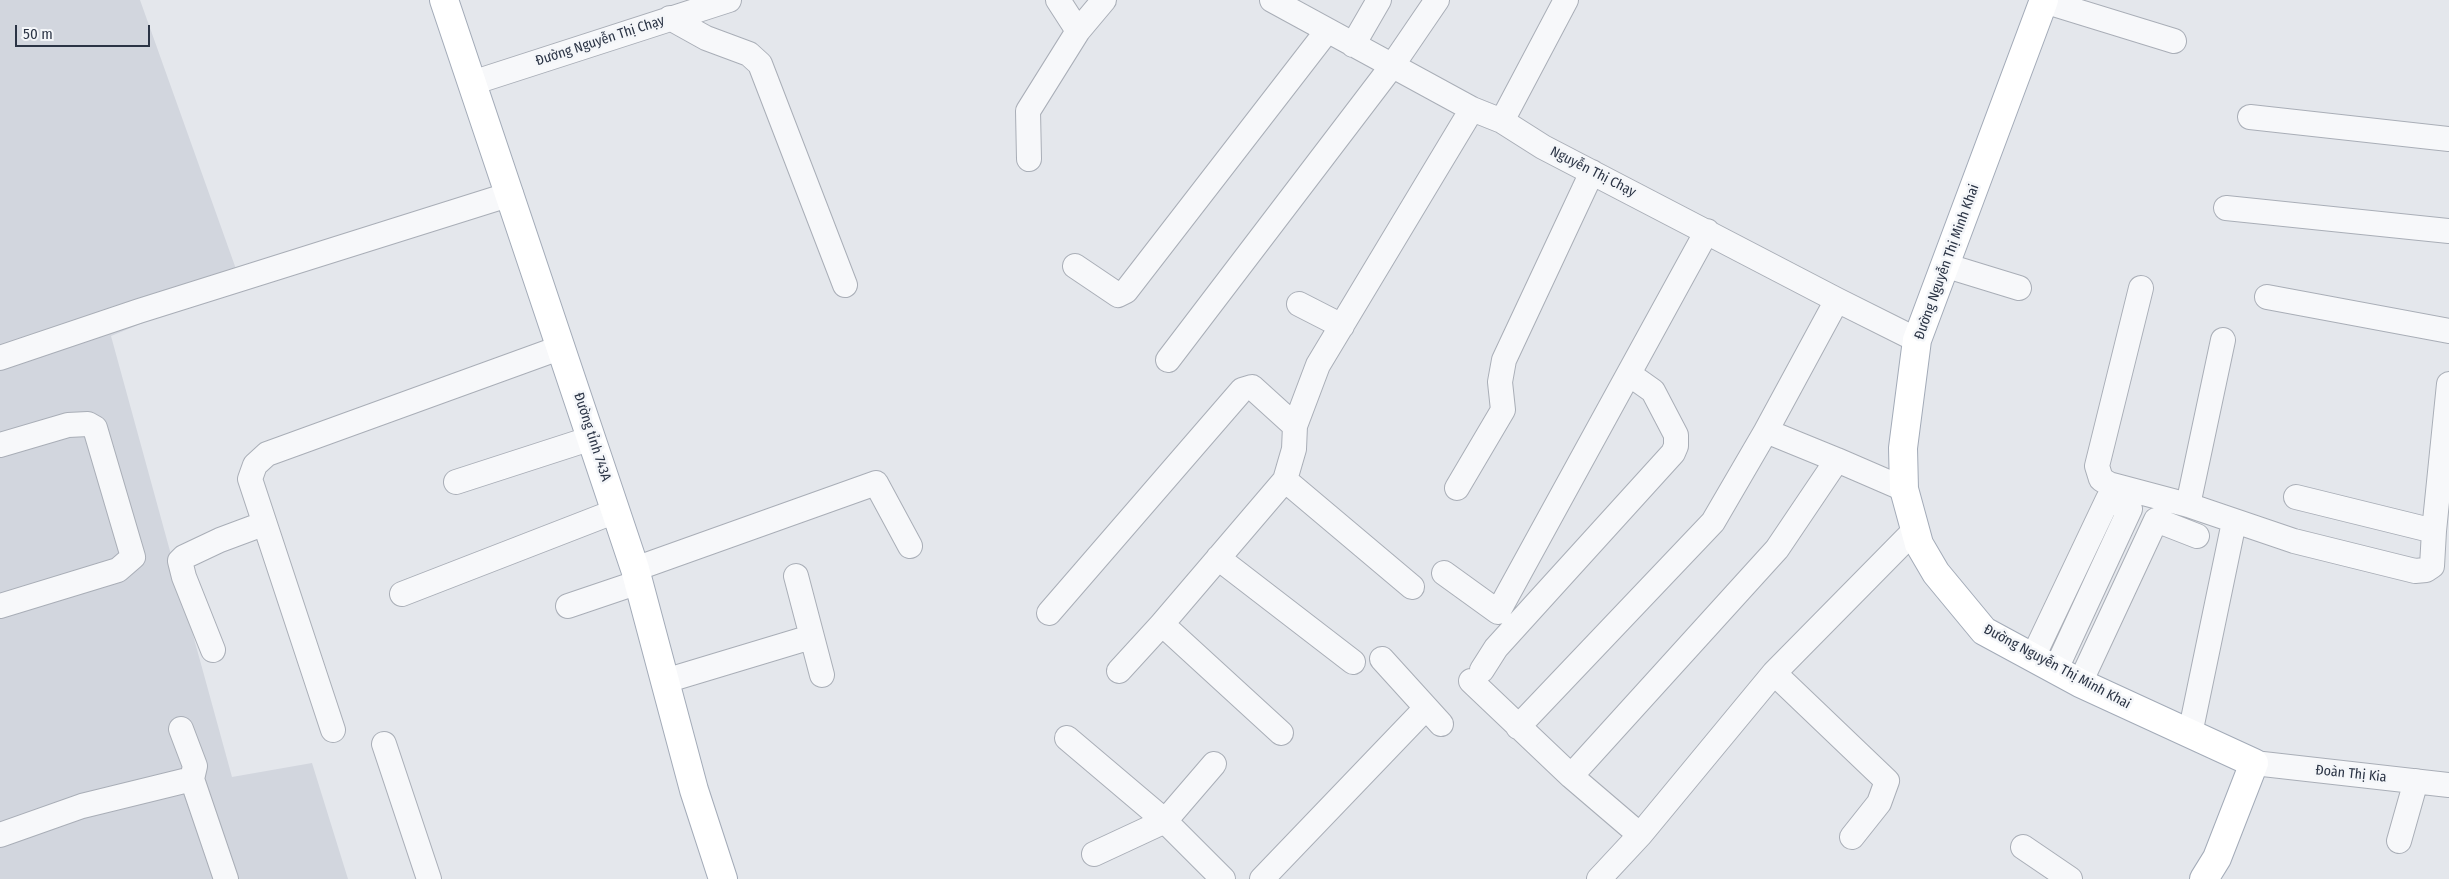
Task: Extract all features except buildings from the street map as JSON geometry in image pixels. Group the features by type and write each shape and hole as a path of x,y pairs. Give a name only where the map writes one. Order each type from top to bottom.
{"main road":[{"name":"Đường tỉnh 743A","path":"444,0 511,194 637,575 694,790 723,879"},
{"name":"Đường Nguyễn Thị Minh Khai","path":"2044,0 1944,264 1918,340 1903,448 1904,489 1914,531 1936,573 1984,631 2080,683 2254,763"},
{"path":"2204,879 2217,858 2254,763"}],"street":[{"name":"Đường Nguyễn Thị Chạy","path":"472,83 670,18 698,4 729,0"},
{"path":"1058,0 1078,31"},
{"path":"1029,159 1028,111 1078,31 1104,0"},
{"name":"Nguyễn Thị Chạy","path":"1272,0 1327,32 1472,108 1502,121 1543,146 1592,172 1837,300 1918,340"},
{"path":"1353,45 1379,0"},
{"path":"1168,360 1392,66 1437,0"},
{"path":"1502,121 1566,0"},
{"path":"2044,0 2174,41"},
{"path":"670,18 706,38 749,54 760,64 845,285"},
{"path":"1076,266 1118,295 1126,292 1327,32"},
{"path":"1119,671 1162,624 1285,480 1294,449 1295,426 1318,365 1472,108"},
{"path":"2250,117 2449,139"},
{"path":"1456,488 1503,410 1500,382 1504,360 1592,172"},
{"path":"0,358 139,311 511,194"},
{"path":"2226,208 2449,231"},
{"path":"1640,835 1518,727 1476,675 1496,648 1506,620 1629,374 1707,231"},
{"path":"1944,264 2019,288"},
{"path":"2141,288 2097,466 2100,479 2109,484 2188,505 2294,541 2415,571 2426,570 2432,566 2434,531 2446,448 2449,384"},
{"path":"2267,297 2449,331"},
{"path":"1518,727 1713,522 1766,431 1837,300"},
{"path":"1299,304 1342,326"},
{"path":"2188,505 2223,340"},
{"path":"333,730 263,524 250,479 255,465 267,454 562,347"},
{"path":"1506,620 1673,453 1676,446 1676,435 1653,391 1629,374"},
{"path":"1049,612 1242,390 1252,387 1295,426"},
{"path":"0,445 68,426 88,424 95,428 133,557 118,570 0,606"},
{"path":"1766,431 1904,489"},
{"path":"456,482 592,438"},
{"path":"1572,776 1777,549 1836,460"},
{"path":"1285,480 1412,586"},
{"path":"568,606 637,575 876,484 910,546"},
{"path":"2296,497 2434,531"},
{"path":"2044,663 2108,499 2197,536"},
{"path":"402,594 616,511"},
{"path":"2080,683 2156,520"},
{"path":"2190,734 2234,522"},
{"path":"213,650 184,577 180,561 184,557 220,540 263,524"},
{"path":"1599,879 1640,835 1774,673 1914,531"},
{"path":"1218,558 1353,662"},
{"path":"1444,573 1506,620"},
{"path":"796,576 822,676"},
{"path":"1162,624 1281,733"},
{"path":"665,681 811,637"},
{"path":"1262,879 1434,716 1382,659"},
{"path":"1774,673 1887,781 1879,803 1852,837"},
{"path":"180,729 195,766 192,779 226,879"},
{"path":"1067,738 1165,821 1223,879"},
{"path":"384,744 429,879"},
{"name":"Đoàn Thị Kia","path":"2254,763 2449,785"},
{"path":"1094,854 1165,821 1214,764"},
{"path":"0,835 82,806 192,779"},
{"path":"2398,842 2416,781"},
{"path":"2023,847 2070,879"}],"shaded area":[{"path":"0,0 140,0 241,283 111,336 232,777 312,763 348,879 0,879"}]}
